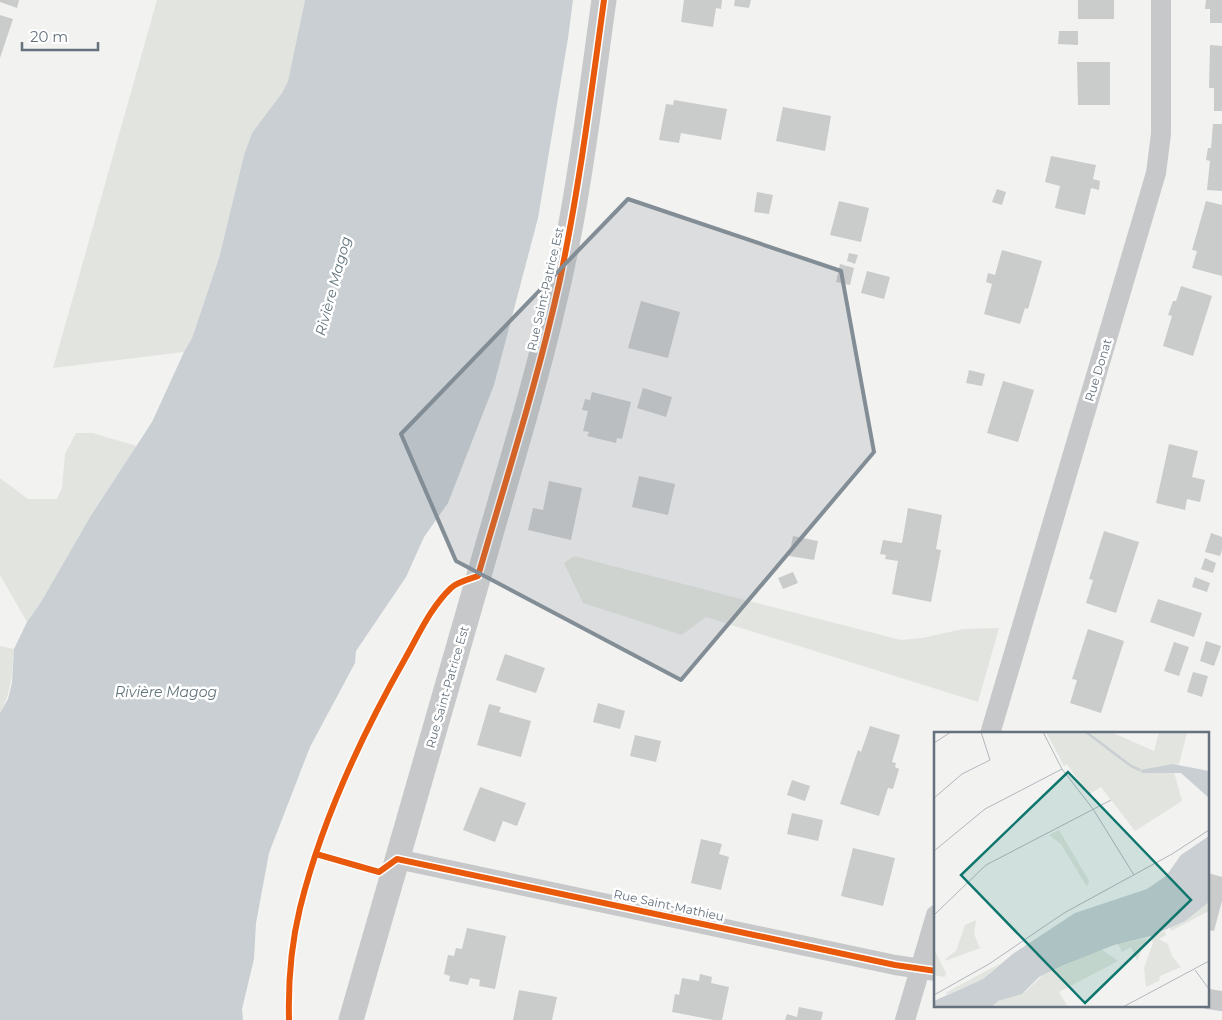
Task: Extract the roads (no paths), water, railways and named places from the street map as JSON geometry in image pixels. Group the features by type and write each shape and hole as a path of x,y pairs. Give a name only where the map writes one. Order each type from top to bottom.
{"street":[{"name":"Rue Saint-Patrice Est","path":"351,1020 548,330 569,233 588,120 604,0"},
{"name":"Rue Donat","path":"991,732 1156,173 1161,134 1161,0"},
{"name":"Rue Saint-Mathieu","path":"397,859 928,970"},
{"path":"904,1020 928,970 934,929"}],"water":[{"name":"Rivière Magog","path":"305,0 573,0 538,218 494,385 448,503 424,537 406,577 356,651 355,663 310,747 269,853 256,923 254,959 242,1009 243,1020 0,1020 0,713 8,699 12,683 14,649 27,622 41,602 90,517 152,422 192,338 219,258 244,155 252,133 282,93 288,81"}]}
